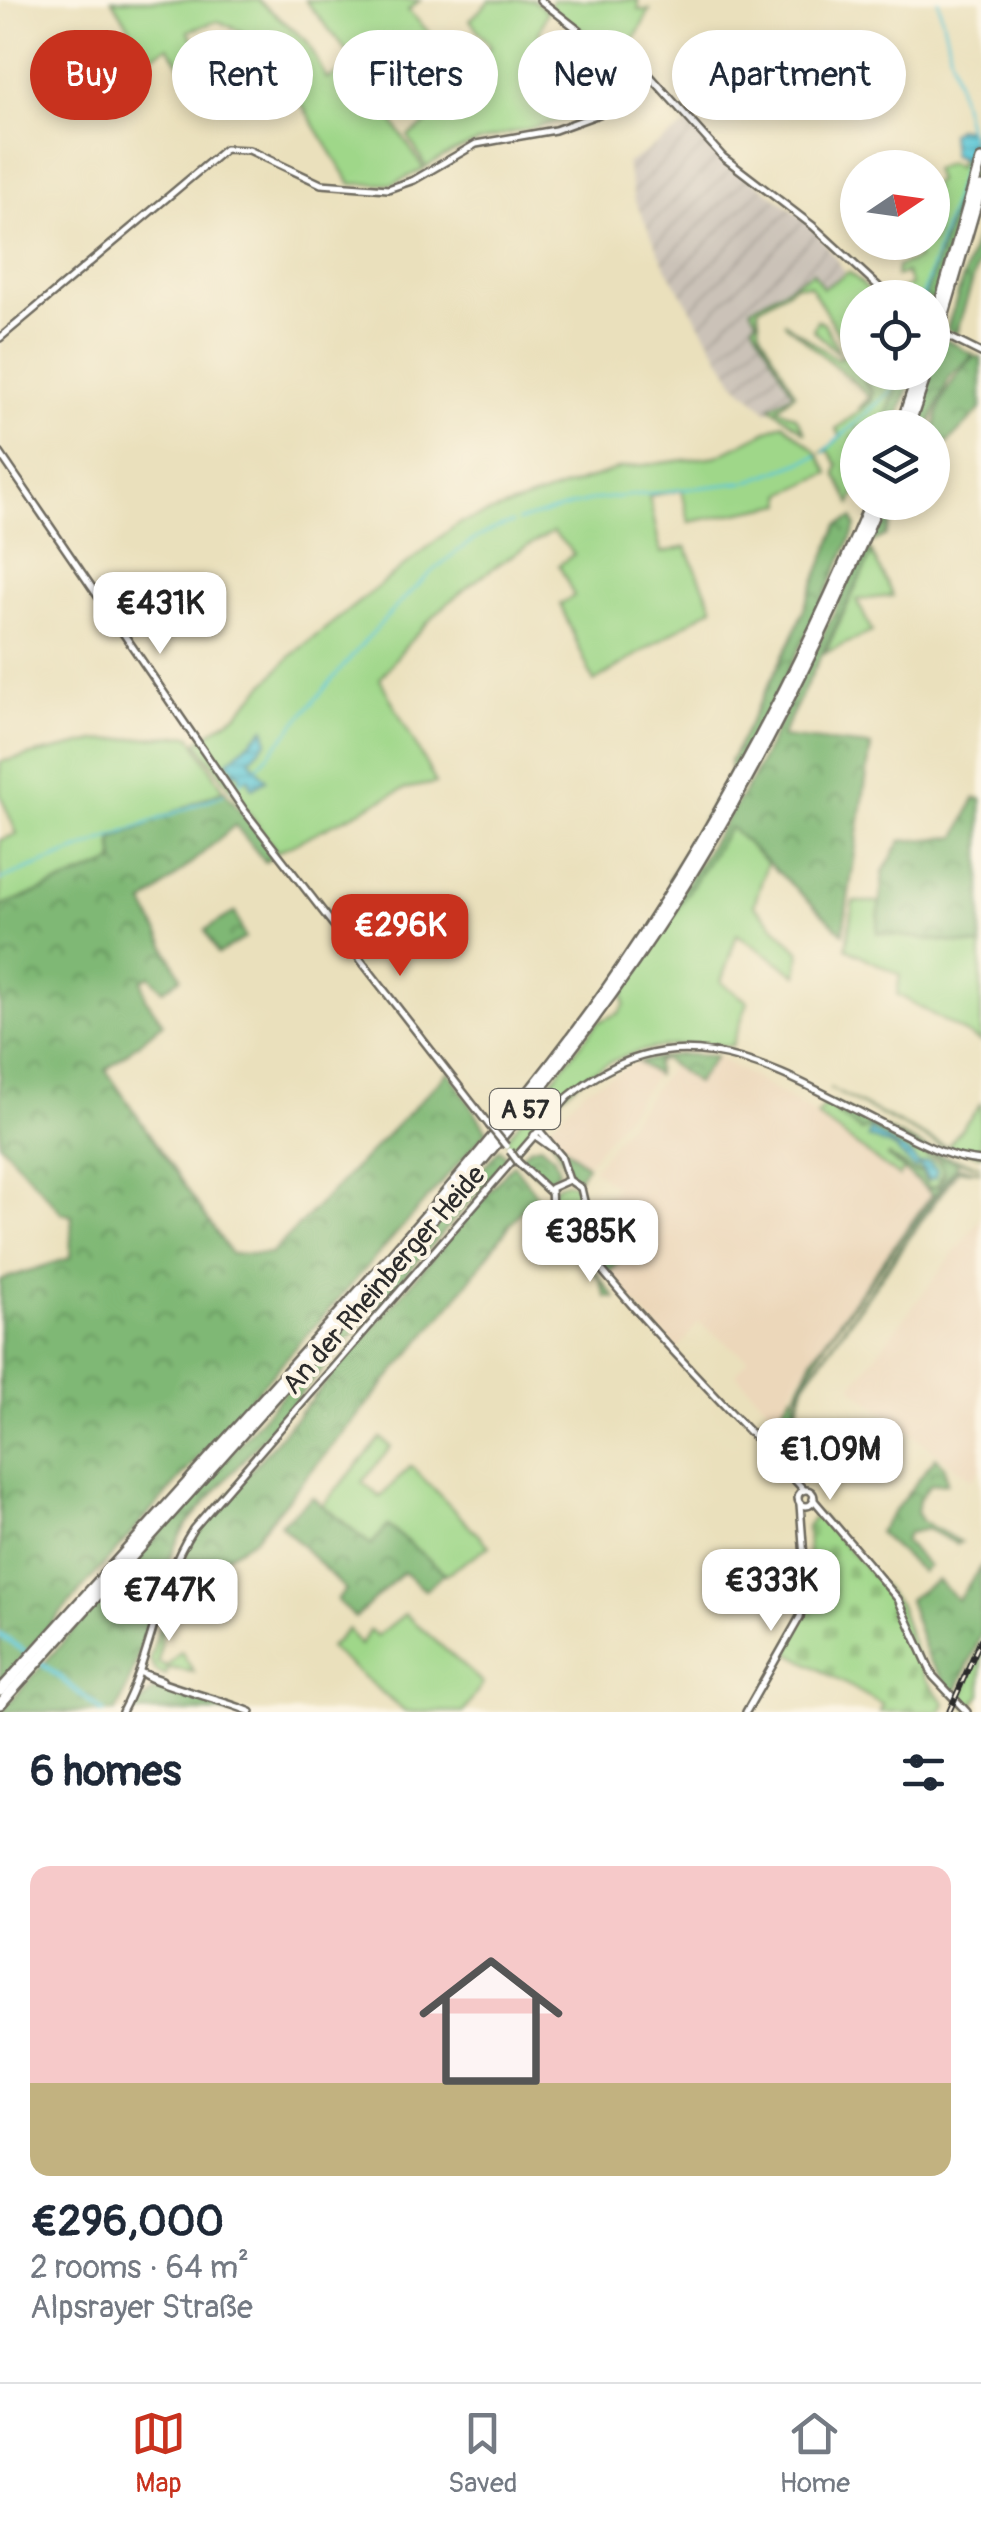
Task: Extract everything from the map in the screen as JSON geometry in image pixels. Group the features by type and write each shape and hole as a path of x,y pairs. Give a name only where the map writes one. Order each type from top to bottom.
{"highway":[{"path":"947,280 981,160"},
{"path":"950,293 981,187"},
{"name":"A 57","path":"56,1637 426,1216 566,1045 680,879 733,789 817,627 863,520"},
{"name":"A 57","path":"0,1704 28,1667 421,1233 562,1062 634,962 740,793 795,690 871,520"},
{"name":"A 57","path":"0,1691 28,1667"}],"street":[{"path":"540,0 583,30"},
{"path":"652,78 723,157 812,226 871,280"},
{"path":"0,338 225,150 249,150 321,184 388,189 414,180 476,144 555,130 583,120"},
{"path":"950,338 981,353"},
{"path":"0,453 244,810 518,1162 549,1192 550,1207 566,1216 570,1230 636,1316 696,1372 795,1481 807,1503 824,1511 898,1599 933,1676 967,1712"},
{"name":"An der Rheinberger Heide","path":"122,1712 142,1673 166,1581 193,1529 568,1096 604,1070 665,1050 708,1049 775,1069 943,1153 981,1161"},
{"path":"536,1132 557,1154 566,1180 581,1188 584,1201 578,1212 566,1216"},
{"path":"549,1192 566,1180"},
{"path":"746,1712 800,1616 806,1585 802,1532 807,1503 801,1492"},
{"path":"142,1673 152,1680 166,1682"},
{"path":"142,1673 251,1712"},
{"path":"132,1693 152,1680"}],"shaded area":[{"path":"691,123 722,156 813,226 845,272 823,288 813,272 751,307 758,320 753,324 793,394 768,412 735,382 667,269 634,199 626,164"},
{"path":"716,1056 809,1110 898,1177 904,1170 932,1194 813,1357 776,1416 736,1374 748,1359 698,1322 678,1350 608,1275 619,1261 604,1249 628,1217 607,1200 616,1187 593,1169 672,1065 696,1083"},
{"path":"638,1062 656,1075 586,1166 550,1136 548,1128 584,1090"},
{"path":"981,1218 981,1468 972,1480 851,1387"}],"green space":[{"path":"112,0 258,0 294,30 238,30 218,21 191,30 172,30 172,53 168,47 152,55 152,30 131,30"},
{"path":"305,0 420,0 408,10 427,30 333,30 333,34"},
{"path":"490,0 533,0 547,11 540,30 518,30 518,120 561,120 487,139 426,167 408,136 432,120 498,120 498,30 478,30 470,20"},
{"path":"552,0 638,0 639,10 650,10 639,30 582,30 549,7"},
{"path":"313,52 327,79 333,76 333,120 392,120 424,169 393,184 351,184 311,120"},
{"path":"981,107 981,141 950,254 950,222"},
{"path":"960,161 967,161 950,218 950,164 958,168"},
{"path":"981,222 981,254 956,334 950,331 950,320"},
{"path":"913,260 936,260 930,280 909,280 906,273 896,276 897,267"},
{"path":"937,260 948,260 943,280 930,280"},
{"path":"813,272 823,288 849,272 858,280 840,280 840,337 810,285 796,285 758,308 760,330 795,393 778,408 796,417 806,433 771,407 793,393 753,323 758,320 751,308"},
{"path":"817,320 824,323 840,354 813,330"},
{"path":"784,322 840,358 840,370"},
{"path":"950,342 973,355 950,377"},
{"path":"974,357 981,357 981,409 950,441 950,410 939,410 963,368"},
{"path":"872,390 895,390 888,410 860,410 872,401"},
{"path":"895,390 908,390 901,410 888,410"},
{"path":"926,390 944,390 936,410 918,410"},
{"path":"783,423 815,450 829,473 783,494 784,504 689,522 682,490 649,496 661,553 686,547 713,607 594,682 560,604 574,596 559,565 574,554 553,532 480,577 416,634 380,679 436,783 404,789 277,852 197,742 238,713 292,655 457,524 621,468 717,456"},
{"path":"840,438 840,482 836,474 838,465 829,451 823,452"},
{"path":"854,520 856,527 746,752 672,882 669,879 731,772 730,762 792,638 838,525"},
{"path":"877,520 893,520 886,535 873,542 870,538"},
{"path":"867,545 872,553 781,737 871,746 843,933 730,827 623,993 619,990 752,779"},
{"path":"872,553 893,596 857,600 872,632 825,653"},
{"path":"190,735 224,790 112,840 115,862 0,907 0,840 17,834 0,794 0,762 96,741"},
{"path":"224,790 275,854 265,862 235,825 144,904 181,977 163,990 150,976 142,980 146,999 163,1023 106,1070 231,1254 271,1254 449,1071 487,1131 0,1682 0,1280 70,1258 72,1216 62,1213 0,1143 0,907 115,862 112,840"},
{"path":"975,798 981,799 981,946 877,933 883,872 901,841 957,837"},
{"path":"730,826 767,863 754,905 800,952 797,975 737,934 721,982 748,1002 732,1046 664,1046 608,1064 559,1098 514,1150 506,1139 598,1022 619,1013 625,1004 623,993"},
{"path":"853,902 880,902 877,933 981,946 981,1042 897,994 900,975 846,948"},
{"path":"235,912 245,938 218,954 205,930"},
{"path":"680,1054 716,1056 696,1083 663,1059 656,1062 656,1075 638,1062"},
{"path":"829,1088 947,1147 981,1104 981,1155 942,1147"},
{"path":"832,1103 941,1155 981,1166 944,1159 839,1110 837,1114 862,1131 870,1126 944,1166 938,1185 928,1188 922,1171 913,1172 888,1155 904,1170 899,1177 817,1116 824,1105"},
{"path":"839,1110 958,1163 826,1342 796,1394 813,1357 932,1194 887,1156 913,1172 922,1171 928,1188 938,1186 944,1175 939,1159 870,1126 861,1131 837,1114"},
{"path":"548,1132 587,1166 578,1178 569,1173"},
{"path":"540,1145 554,1157 559,1171 546,1182 518,1159 529,1148"},
{"path":"500,1149 508,1158 186,1525 165,1570 116,1712 1,1712"},
{"path":"513,1164 615,1298 606,1297 599,1278 530,1198 454,1301 254,1539 195,1576 183,1558 191,1540"},
{"path":"957,1167 981,1171 958,1170 804,1385 794,1424 798,1442 811,1430 796,1473 790,1466 792,1425 801,1387"},
{"path":"566,1183 580,1192 581,1198 572,1212 566,1213 552,1204 551,1198 560,1184"},
{"path":"607,1200 629,1217 625,1221 625,1215 609,1206 597,1210 603,1232 614,1236 608,1244 585,1211 589,1201"},
{"path":"581,1217 597,1242 619,1261 608,1275 572,1228 571,1223"},
{"path":"793,1394 787,1463 776,1451 787,1440 788,1429 776,1416"},
{"path":"381,1438 391,1447 362,1482 380,1497 411,1466 489,1546 446,1574 388,1526 371,1545 323,1505"},
{"path":"936,1457 945,1467 947,1483 931,1484 919,1499 917,1513 923,1522 961,1542 957,1544 927,1529 908,1533 904,1542 929,1566 922,1572 878,1532"},
{"path":"312,1497 371,1545 388,1526 445,1573 425,1590 403,1572 355,1618 337,1600 346,1590 280,1524"},
{"path":"817,1514 899,1605 924,1677 945,1703 941,1712 880,1712 883,1705 788,1652 810,1593 807,1526"},
{"path":"178,1559 165,1607 158,1663 167,1666 181,1651 194,1672 168,1668 166,1675 156,1671 150,1660"},
{"path":"981,1566 981,1635 955,1695 928,1659 908,1600 937,1580 958,1600"},
{"path":"405,1614 483,1683 464,1712 405,1712 329,1648 348,1629 360,1645 370,1630 377,1636"},
{"path":"981,1646 981,1695 969,1709 961,1701"},
{"path":"155,1690 169,1690 234,1712 131,1711"}],"water":[{"path":"964,128 970,135 966,161 952,155 950,133"},
{"path":"265,728 267,741 250,759 266,780 252,788 248,778 242,781 238,772 231,774 235,769 227,762"},
{"path":"870,1130 910,1154 918,1164 929,1162 937,1170 935,1178 928,1180 920,1166 914,1168 895,1148 868,1137"}],"waterway":[{"path":"928,280 971,143 938,0"},
{"path":"824,452 891,390"},
{"path":"518,521 592,500 747,482 817,456"},
{"path":"257,767 411,592 446,560 480,537 512,523"},
{"path":"233,788 243,779"},
{"path":"0,880 224,794"},
{"path":"0,1635 31,1656"},
{"path":"40,1662 103,1712"}],"railway":[{"path":"949,1712 981,1639"}]}
